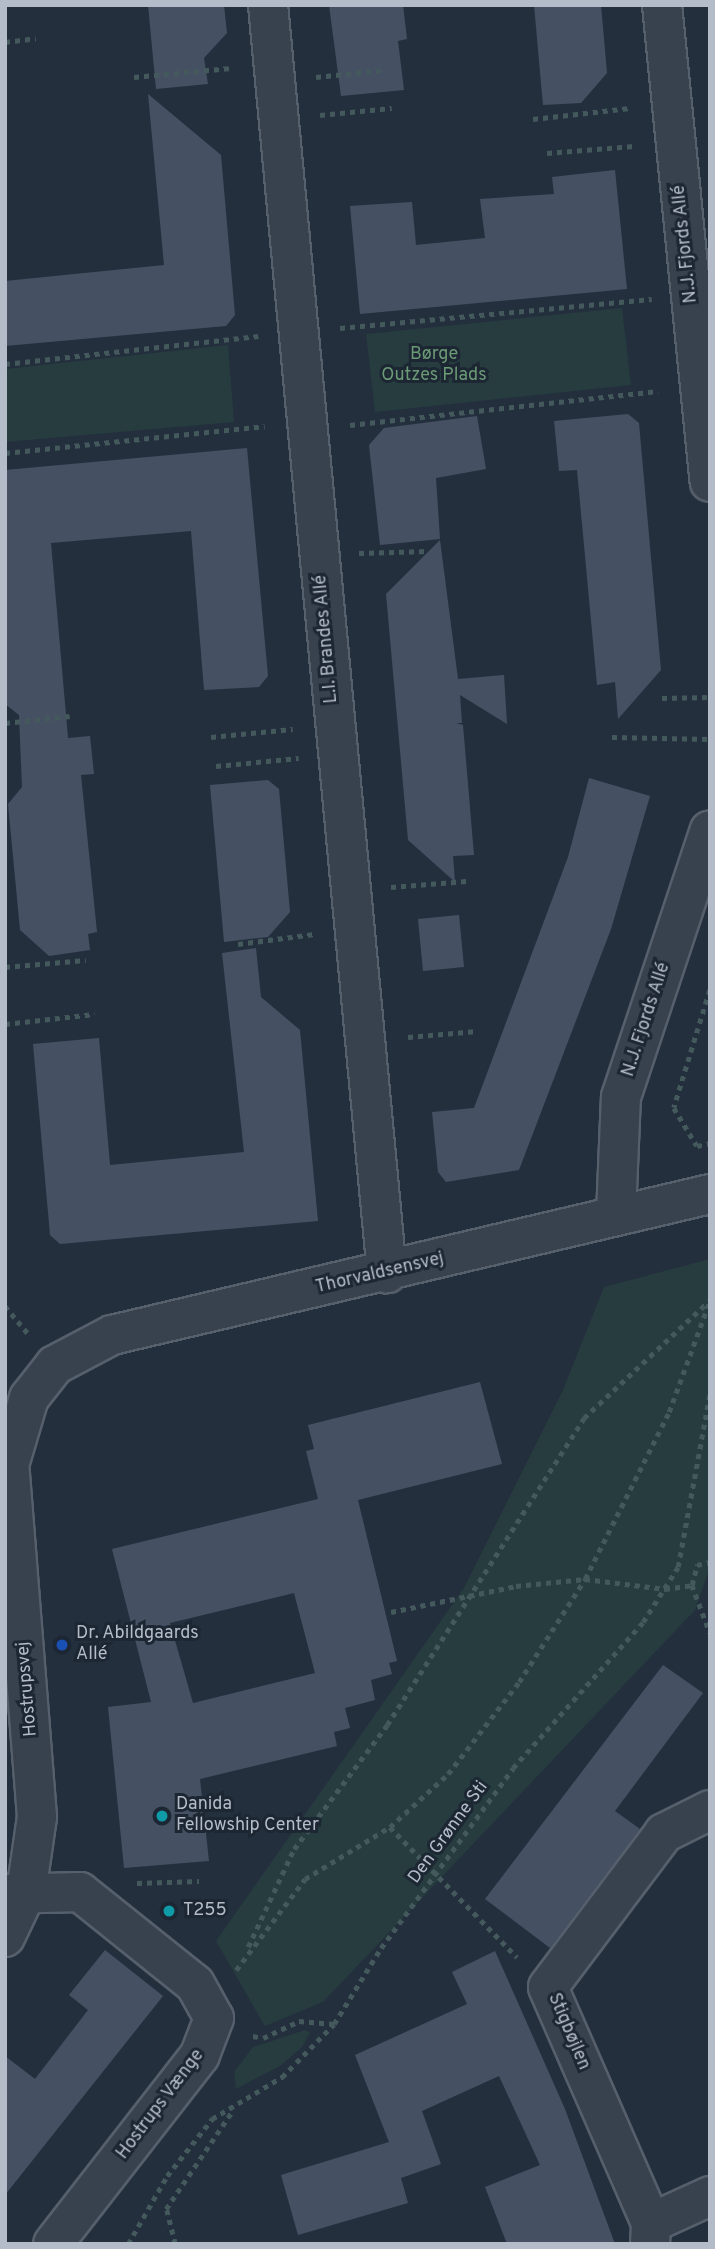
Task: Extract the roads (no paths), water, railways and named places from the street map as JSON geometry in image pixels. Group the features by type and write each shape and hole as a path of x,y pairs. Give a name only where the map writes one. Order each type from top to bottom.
{"street":[{"name":"L.I. Brandes Allé","path":"268,5 387,1273"},
{"name":"N.J. Fjords Allé","path":"662,5 710,482"},
{"name":"N.J. Fjords Allé","path":"616,1216 621,1097 710,830"},
{"name":"Thorvaldsensvej","path":"55,1365 112,1335 387,1273 710,1194"},
{"name":"Hostrupsvej","path":"5,1937 37,1817 31,1696 7,1509 16,1429 29,1398 55,1365"},
{"name":"Stigbøjlen","path":"650,2233 548,1987 664,1833 710,1810"},
{"name":"Hostrups Vænge","path":"16,1893 80,1892 195,1984 214,2018 200,2055 53,2244"},
{"path":"650,2233 710,2196"}],"place":[{"name":"Dr. Abildgaards Allé","path":"62,1645"},
{"name":"Danida Fellowship Center","path":"162,1816"},
{"name":"T255","path":"169,1911"}],"park label":[{"name":"Børge Outzes Plads","path":"434,366"}]}
